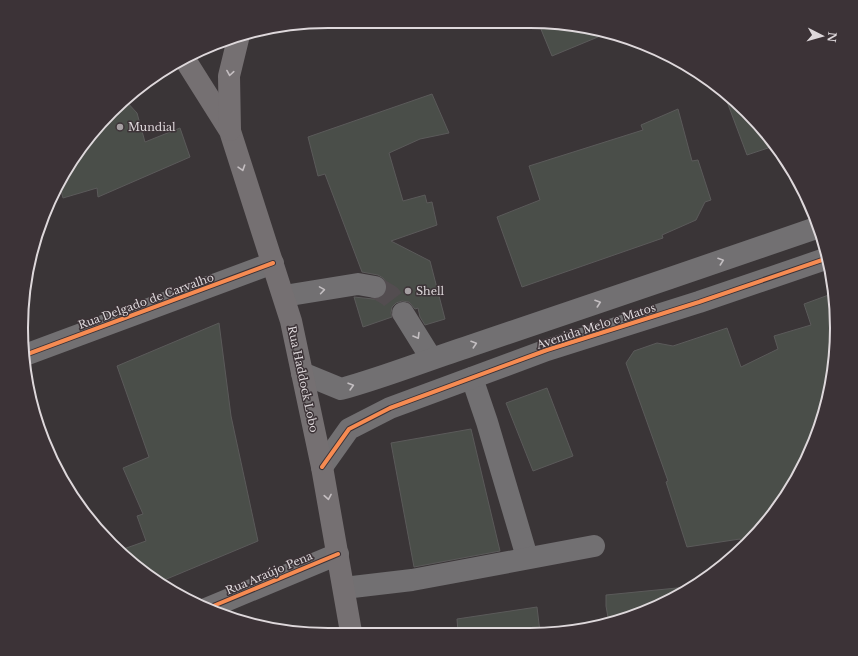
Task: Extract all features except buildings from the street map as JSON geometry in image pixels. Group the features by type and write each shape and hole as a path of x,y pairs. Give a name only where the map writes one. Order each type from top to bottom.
{"main road":[{"path":"230,131 229,76 237,42"},
{"path":"187,63 230,131"},
{"name":"Rua Haddock Lobo","path":"230,131 291,321 322,467 350,628"}],"street":[{"name":"Avenida Melo e Matos","path":"302,372 341,390 382,377 431,358 813,229"},
{"name":"Avenida Melo e Matos","path":"322,467 348,429 390,408 547,350 699,302 822,260"},
{"name":"Rua Delgado de Carvalho","path":"30,354 273,263"},
{"path":"688,272 699,302"},
{"path":"284,296 358,284 375,287"},
{"path":"403,313 431,358"},
{"path":"538,323 547,350"},
{"path":"472,378 487,422 527,557"},
{"path":"344,588 412,580 527,557 594,546"},
{"name":"Rua Araújo Pena","path":"214,606 338,554"}],"tunnel":[{"path":"375,287 390,296 403,313"}],"cycle path":[{"path":"322,467 349,429 390,408 547,350 699,302 822,260"},
{"path":"30,353 273,263"},
{"path":"214,606 338,554"}],"place":[{"name":"Mundial","path":"120,127"},
{"name":"Shell","path":"408,291"}]}
